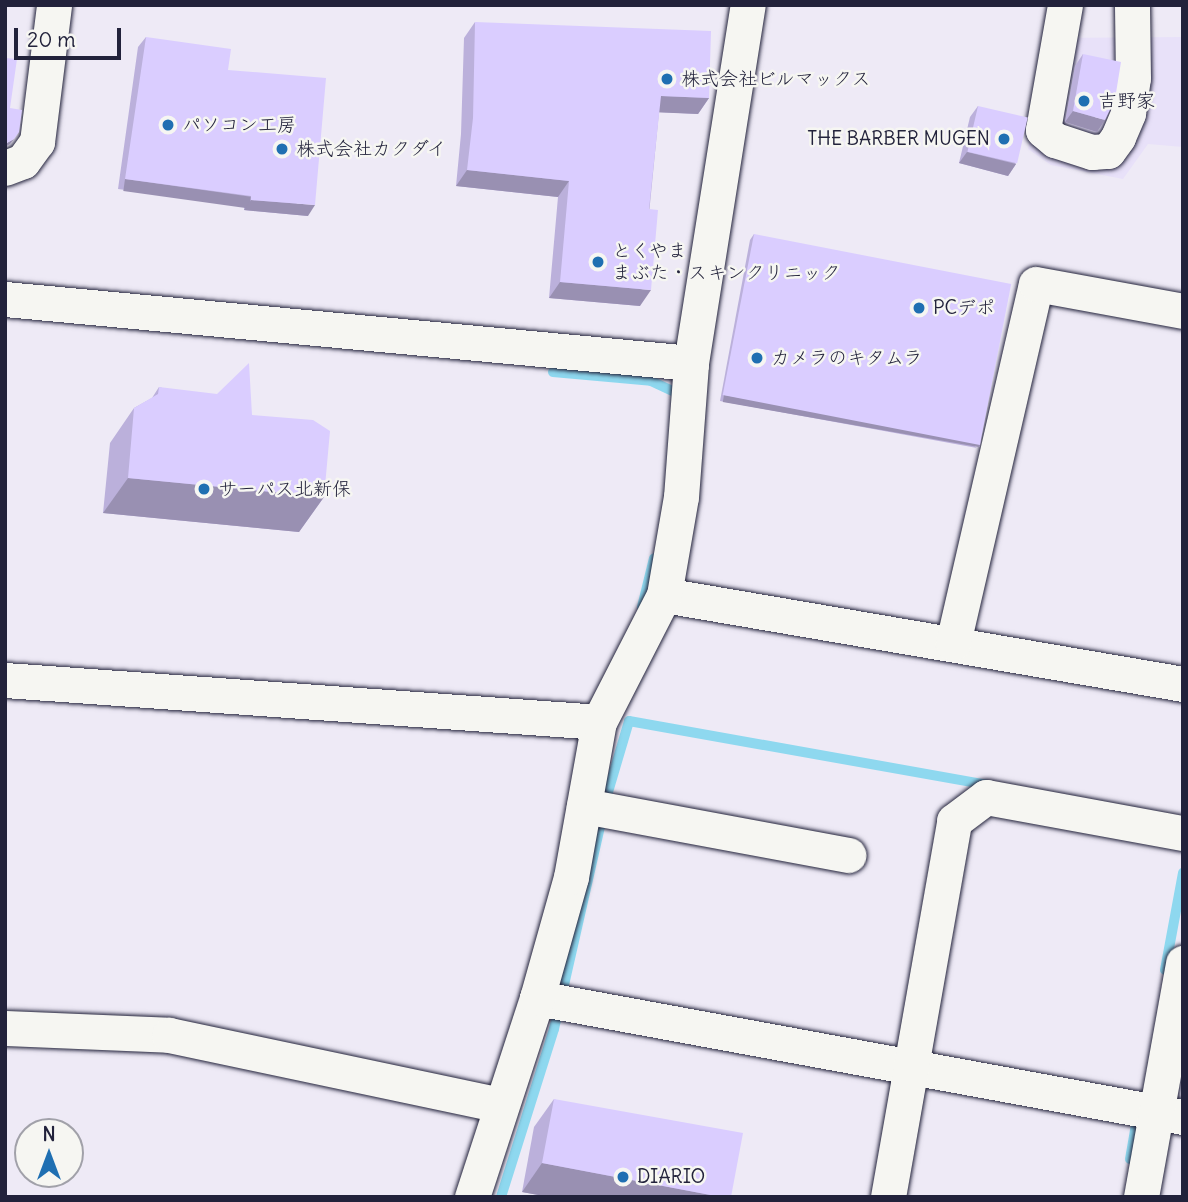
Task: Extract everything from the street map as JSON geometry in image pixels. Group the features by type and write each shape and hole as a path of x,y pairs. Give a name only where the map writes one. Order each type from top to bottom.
{"street":[{"path":"5,168 23,161 37,142 54,5"},
{"path":"472,1197 501,1105 552,1002 571,877 596,809 599,722 664,595 681,497 691,363 748,5"},
{"path":"1065,5 1044,130 1071,148 1092,152 1108,151 1118,137 1128,113 1133,78 1132,5"},
{"path":"953,643 1036,284 1183,311"},
{"path":"5,299 691,363"},
{"path":"664,595 1183,684"},
{"path":"5,680 599,722"},
{"path":"888,1197 954,821 986,797 1183,833"},
{"path":"596,809 849,855"},
{"path":"1141,1197 1154,1112 1183,963"},
{"path":"552,1002 1154,1112"},
{"path":"5,1028 169,1035 501,1105"}],"shaded area":[{"path":"1183,37 1183,147 1148,144 1123,179 1051,165 1028,149 1052,38"}],"building":[{"path":"475,22 711,31 709,98 661,96 649,209 658,210 651,290 560,282 569,181 467,170 473,118"},
{"path":"146,37 231,49 228,70 326,78 315,205 251,200 251,196 125,179"},
{"path":"1083,54 1121,62 1115,99 1105,120 1073,111"},
{"path":"5,58 17,59 10,108 22,110 19,132 5,144"},
{"path":"978,106 1028,117 1017,163 967,152"},
{"path":"754,234 1011,284 980,445 723,395"},
{"path":"249,363 252,415 313,420 330,431 324,497 128,478 134,408 158,394 159,387 217,394"},
{"path":"554,1099 743,1133 731,1197 542,1163"}],"waterway":[{"path":"553,372 651,381 677,393 676,400"},
{"path":"642,607 654,558"},
{"path":"501,1197 554,1029 608,792 629,721 990,785"},
{"path":"1165,970 1183,873"},
{"path":"1130,1159 1138,1113"}],"place":[{"name":"株式会社ビルマックス","path":"667,79"},
{"name":"吉野家","path":"1084,101"},
{"name":"パソコン工房","path":"168,125"},
{"name":"THE BARBER MUGEN","path":"1004,139"},
{"name":"株式会社カクダイ","path":"282,149"},
{"name":"とくやま まぶた・スキンクリニック","path":"598,262"},
{"name":"PCデポ","path":"919,308"},
{"name":"カメラのキタムラ","path":"757,358"},
{"name":"サーパス北新保","path":"204,489"},
{"name":"DIARIO","path":"623,1177"}]}
